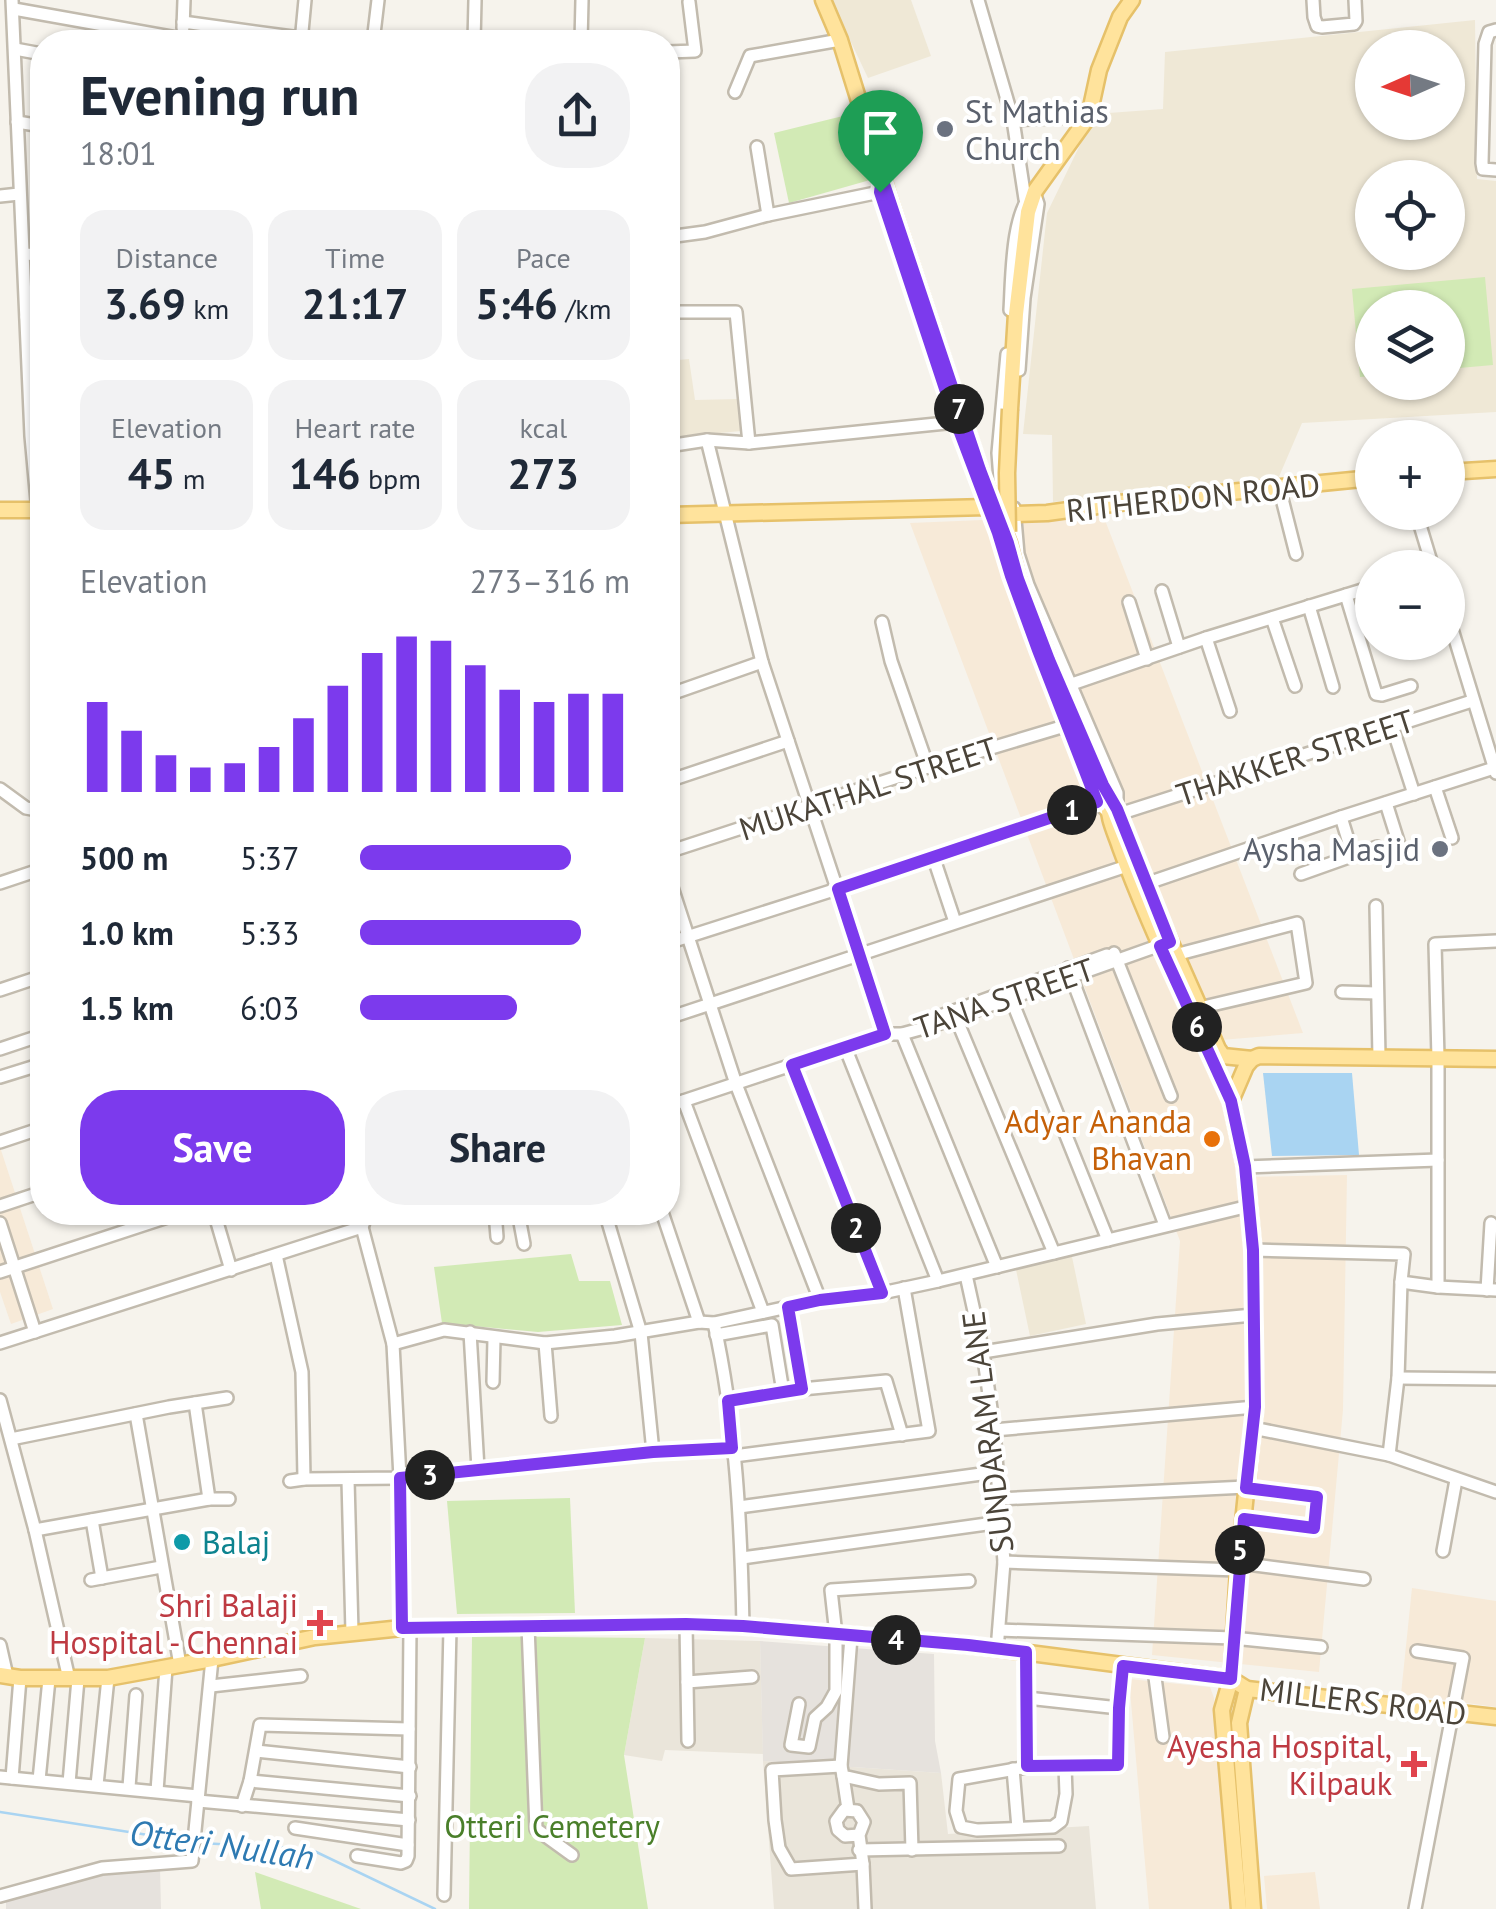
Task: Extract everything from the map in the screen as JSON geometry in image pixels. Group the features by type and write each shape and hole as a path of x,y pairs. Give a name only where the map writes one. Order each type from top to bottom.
{"main road":[{"path":"823,0 840,40 884,190 1018,579 1231,1101 1245,1166 1253,1250 1255,1407 1231,1679 1222,1710 1239,1909"},
{"path":"1008,543 1008,443 1016,314 1029,200 1095,111 1120,18 1132,0"},
{"path":"1465,471 1496,469"},
{"name":"RITHERDON ROAD","path":"680,515 1000,509 1047,512 1355,480"},
{"path":"0,510 30,510"},
{"path":"1109,803 1127,866 1223,1056 1496,1060"},
{"path":"1231,1101 1252,1059"},
{"path":"9,1676 108,1678 352,1632 686,1624 968,1645 1231,1679"},
{"name":"MILLERS ROAD","path":"1231,1679 1247,1689 1496,1717"},
{"path":"1247,1689 1239,1723 1253,1909"}],"street":[{"path":"183,30 184,0"},
{"path":"303,30 306,0"},
{"path":"374,30 378,0"},
{"path":"474,30 475,0"},
{"path":"581,30 582,0"},
{"path":"978,0 1014,120 1029,200 1017,227 998,452 989,482"},
{"path":"1314,0 1315,22 1322,27 1354,24 1355,0"},
{"path":"680,52 695,51 690,2"},
{"path":"30,333 19,194 13,5 130,30"},
{"path":"183,22 244,30"},
{"path":"1496,30 1486,39 1489,126 1482,166 1485,170 1496,170"},
{"path":"735,92 750,56 840,40"},
{"path":"15,49 30,52"},
{"path":"1014,120 1095,111"},
{"path":"17,122 30,124"},
{"path":"758,146 768,215"},
{"path":"680,235 892,189 989,482 1000,509 1018,554 1028,585 1069,686 1117,793 1109,803 1068,725 998,533 1000,509 1013,455 1024,298 1038,204 1029,200"},
{"path":"884,190 956,422 1000,509"},
{"path":"0,196 19,194"},
{"path":"24,254 30,254"},
{"path":"680,312 736,312 749,444"},
{"path":"26,317 30,316"},
{"path":"680,444 707,440 749,444 956,422"},
{"path":"707,440 762,662 885,1034"},
{"path":"998,452 1013,455"},
{"path":"1279,487 1296,554"},
{"path":"1162,591 1179,647"},
{"path":"1069,686 1355,592"},
{"path":"1346,595 1376,694 1412,686"},
{"path":"1130,602 1147,658"},
{"path":"1309,606 1333,687"},
{"path":"1272,618 1295,686"},
{"path":"882,622 891,661 928,768"},
{"path":"1206,638 1230,711"},
{"path":"1145,884 1341,817 1495,770 1460,660"},
{"path":"680,691 762,662"},
{"name":"THAKKER STREET","path":"680,939 1109,803 1472,701"},
{"name":"MUKATHAL STREET","path":"680,848 1068,725"},
{"path":"1392,726 1414,794"},
{"path":"680,777 788,741"},
{"path":"1435,787 1452,838"},
{"path":"0,788 30,809"},
{"path":"1386,803 1402,854"},
{"path":"1341,817 1353,856"},
{"path":"1301,874 1377,848"},
{"path":"934,856 955,922"},
{"path":"680,1014 1127,866"},
{"path":"0,883 30,873"},
{"path":"1376,906 1379,1057"},
{"path":"680,912 736,1084 820,1300"},
{"name":"TANA STREET","path":"680,1103 885,1034 902,1034 956,1018 1116,956 1297,923 1306,983 1199,1008"},
{"path":"1438,1287 1435,944 1496,941"},
{"path":"1116,956 1171,1096"},
{"path":"1070,972 1165,1225"},
{"path":"0,990 30,980"},
{"path":"1342,992 1377,992"},
{"path":"926,1026 938,1016 1010,995 1108,1240"},
{"path":"956,1018 1054,1252"},
{"path":"902,1034 998,1268"},
{"path":"0,1049 30,1039"},
{"path":"845,1048 938,1282"},
{"path":"792,1065 882,1293"},
{"path":"0,1077 30,1068"},
{"path":"684,1102 763,1312"},
{"path":"0,1142 30,1132"},
{"path":"1245,1166 1438,1160"},
{"path":"0,1206 30,1196"},
{"path":"715,1329 763,1312 938,1282 1249,1206"},
{"path":"0,1223 35,1332"},
{"path":"1401,1282 1492,1290 1491,1223"},
{"path":"0,1272 143,1225"},
{"path":"218,1225 232,1270"},
{"path":"497,1225 498,1237"},
{"path":"520,1225 524,1244"},
{"path":"608,1225 641,1333 653,1452"},
{"path":"666,1225 699,1322"},
{"path":"0,1343 362,1227 393,1344 410,1729 410,1820 406,1861 357,1856"},
{"path":"1253,1250 1404,1254 1398,1378 1389,1456"},
{"path":"276,1255 302,1372 304,1479"},
{"name":"SUNDARAM LANE","path":"966,1275 983,1352 994,1430 1004,1562 997,1650"},
{"path":"290,1481 400,1478 653,1452 733,1452 929,1431 904,1288"},
{"path":"788,1307 802,1389"},
{"path":"983,1352 1157,1324 1253,1315"},
{"path":"393,1344 444,1330 545,1343 641,1333 699,1322 715,1329 772,1325 783,1392"},
{"path":"715,1329 728,1401 739,1507 743,1626"},
{"path":"470,1332 478,1469"},
{"path":"493,1382 494,1338"},
{"path":"545,1343 551,1416"},
{"path":"1398,1378 1496,1379"},
{"path":"728,1401 886,1381 902,1434"},
{"path":"11,1439 227,1398"},
{"path":"0,1400 73,1679 69,1782"},
{"path":"195,1403 208,1499"},
{"path":"994,1430 1255,1407"},
{"path":"136,1414 153,1509 173,1666 157,1790"},
{"path":"1252,1428 1389,1456 1496,1492"},
{"path":"739,1507 996,1472"},
{"path":"348,1480 352,1632"},
{"path":"1443,1551 1456,1480"},
{"path":"998,1500 1246,1488 1317,1497 1314,1528 1244,1519"},
{"path":"34,1530 208,1499 229,1499"},
{"path":"92,1520 97,1579 161,1567"},
{"path":"742,1558 1001,1522"},
{"path":"1004,1562 1238,1567 1364,1578"},
{"path":"848,1809 842,1771 844,1636 831,1590 969,1580"},
{"path":"686,1624 688,1741"},
{"path":"528,1626 536,1829 572,1855"},
{"path":"444,1896 450,1628"},
{"path":"1000,1630 1233,1638 1321,1647"},
{"path":"799,1704 791,1746 808,1747 815,1718 836,1691 844,1636"},
{"path":"0,1645 9,1676 6,1777 157,1790 242,1806 410,1820"},
{"path":"1415,1909 1464,1658 1417,1651"},
{"path":"1026,1652 1027,1766"},
{"path":"0,1896 102,1868 192,1862 212,1659"},
{"path":"1065,1766 1066,1794 1061,1821 1053,1827 961,1827 956,1811 959,1778 1027,1766 1118,1765 1123,1666"},
{"path":"1154,1670 1163,1737"},
{"path":"211,1686 301,1676"},
{"path":"687,1682 752,1677"},
{"path":"97,1785 108,1678"},
{"path":"39,1780 49,1679"},
{"path":"129,1788 136,1695"},
{"path":"1027,1698 1119,1708"},
{"path":"242,1806 260,1725 410,1729"},
{"path":"256,1751 410,1767"},
{"path":"1012,1769 1018,1828"},
{"path":"863,1864 792,1869 779,1848 772,1770 842,1771 880,1784 910,1783 912,1850"},
{"path":"250,1781 410,1796"},
{"path":"859,1834 850,1837 838,1830 838,1816 848,1809 857,1810 863,1817 859,1850 865,1909"},
{"path":"295,1828 408,1845"},
{"path":"859,1850 1060,1846"}],"shaded area":[{"path":"831,0 911,0 931,56 868,78"},
{"path":"1475,20 1477,179 1496,181 1496,412 1302,423 1278,479 1053,502 1052,435 1023,434 1047,213 1095,114 1163,109 1165,52 1355,32 1355,140 1465,140 1465,30 1378,30"},
{"path":"689,359 695,400 738,399 741,431 680,437 680,360"},
{"path":"1103,515 1303,1033 1209,1041 1241,1177 1347,1175 1343,1410 1319,1672 1152,1655 1180,1241 910,523"},
{"path":"0,1147 53,1309 11,1324 0,1292"},
{"path":"1071,1252 1086,1324 1030,1336 1015,1265"},
{"path":"1412,1588 1496,1601 1496,1707 1401,1694"},
{"path":"645,1638 760,1641 763,1754 665,1750 662,1761 624,1755"},
{"path":"760,1641 934,1654 935,1741 941,1773 763,1761"},
{"path":"1129,1679 1210,1687 1231,1909 1149,1909"},
{"path":"763,1761 941,1773 948,1834 1089,1826 1096,1909 774,1909"},
{"path":"160,1868 161,1909 6,1909 6,1901 94,1876"},
{"path":"1315,1872 1320,1909 1267,1909 1264,1876"}],"green space":[{"path":"847,115 870,180 789,203 774,133"},
{"path":"1485,277 1493,365 1465,367 1465,290 1355,290 1355,322 1352,289"},
{"path":"571,1254 579,1281 610,1281 622,1325 538,1332 442,1323 434,1267"},
{"path":"570,1498 575,1613 457,1614 447,1501"},
{"name":"Otteri Cemetery","path":"472,1636 645,1638 624,1755 648,1909 469,1909"},
{"path":"255,1872 361,1909 261,1909"}],"water":[{"path":"1263,1073 1352,1073 1359,1155 1272,1156"}],"waterway":[{"name":"Otteri Nullah","path":"0,1812 187,1841"},
{"name":"Otteri Nullah","path":"200,1843 310,1849 435,1909"}],"place":[{"name":"St Mathias Church","path":"945,129"},
{"name":"Aysha Masjid","path":"1440,849"},
{"name":"Adyar Ananda Bhavan","path":"1212,1139"},
{"name":"Balaj","path":"182,1542"},
{"name":"Shri Balaji Hospital - Chennai","path":"320,1623"},
{"name":"Ayesha Hospital, Kilpauk","path":"1414,1764"}],"route":[{"path":"882,178 1018,579 1170,942 1160,946 1231,1101 1245,1166 1253,1250 1255,1407 1246,1488 1317,1497 1314,1528 1244,1519 1231,1679 1123,1666 1118,1765 1027,1766 1026,1652 743,1626 402,1628 400,1478 653,1452 732,1448 728,1401 802,1389 788,1307 882,1293 792,1065 885,1034 838,889 1097,802 977,482 880,192 882,178"}]}
